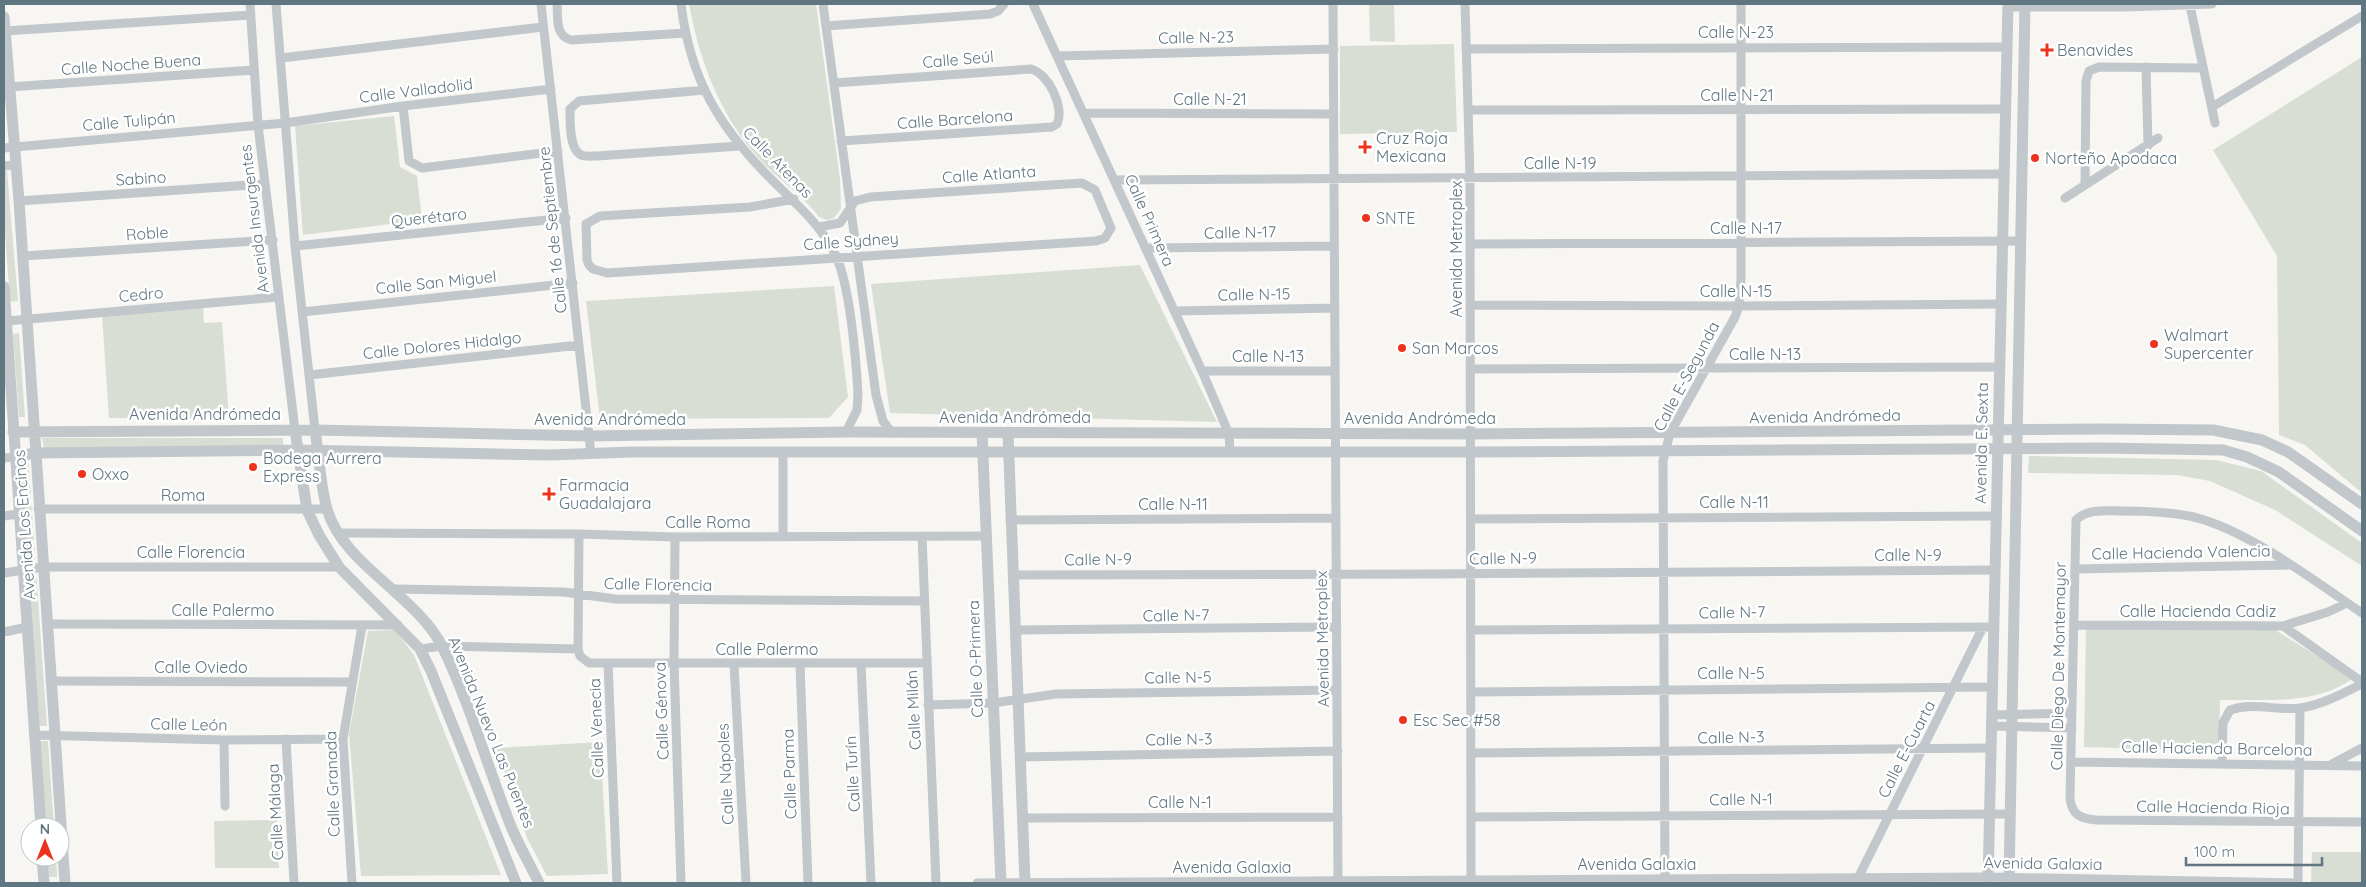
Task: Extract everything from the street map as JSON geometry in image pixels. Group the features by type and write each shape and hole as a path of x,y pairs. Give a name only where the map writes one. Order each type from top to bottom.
{"street":[{"name":"Avenida Insurgentes","path":"250,4 258,126 295,430"},
{"path":"276,4 295,246 315,430"},
{"name":"Calle 16 de Septiembre","path":"540,4 566,218 591,454"},
{"path":"557,4 559,31 566,38 579,40 686,34"},
{"name":"Calle Atenas","path":"681,4 691,55 705,90 723,124 739,146 794,199 819,227 836,257 844,281 858,394 856,410 846,432"},
{"path":"823,4 876,395 883,421 892,433"},
{"name":"Calle Primera","path":"1033,4 1116,180 1145,248 1202,370 1229,434 1230,452"},
{"name":"Avenida Metroplex","path":"1333,4 1338,882"},
{"name":"Avenida Metroplex","path":"1465,4 1470,179 1471,305 1471,882"},
{"name":"Calle E-Segunda","path":"1665,881 1662,470 1670,434 1739,306 1741,244 1741,4"},
{"path":"2008,5 2190,6 2212,4"},
{"path":"826,26 990,14 1004,5"},
{"name":"Avenida E. Sexta","path":"1988,880 1991,687 1988,627 1994,570 1996,516 2008,5"},
{"path":"2009,880 2025,5"},
{"path":"2190,6 2215,123"},
{"path":"5,31 251,16"},
{"path":"2212,106 2362,16"},
{"name":"Avenida Los Encinos","path":"4,17 9,87 10,165 19,201 38,509 65,883"},
{"path":"281,58 543,27"},
{"name":"Calle N-23","path":"1466,49 2007,47"},
{"name":"Calle N-23","path":"1058,56 1334,49"},
{"path":"2146,67 2148,146"},
{"path":"2084,185 2086,74 2093,68 2202,68"},
{"name":"Calle Seúl","path":"834,83 1031,69 1047,79 1060,112"},
{"name":"Calle Noche Buena","path":"9,87 254,70"},
{"name":"Calle Valladolid","path":"258,126 403,106 551,89"},
{"path":"705,90 579,101 570,109 573,145 580,154 597,156 739,146"},
{"path":"403,106 409,161 422,168 558,151"},
{"name":"Calle N-21","path":"1468,110 2005,109"},
{"name":"Calle Barcelona","path":"841,141 1052,127 1057,124 1060,112"},
{"name":"Calle N-21","path":"1084,113 1334,114"},
{"name":"Calle Tulipán","path":"9,147 258,126"},
{"path":"2065,198 2158,138"},
{"name":"Calle N-19","path":"1116,180 2004,174"},
{"name":"Calle Atlanta","path":"850,206 855,201 870,197 1082,183 1095,190 1111,223"},
{"name":"Sabino","path":"19,201 265,184"},
{"name":"Calle Sydney","path":"794,199 750,207 600,216 586,224 587,260 593,269 607,273 856,255 1096,241 1105,238 1109,233 1111,223"},
{"path":"819,227 840,223 850,206"},
{"name":"Querétaro","path":"295,246 566,218"},
{"name":"Roble","path":"23,256 273,240"},
{"name":"Calle N-17","path":"1470,244 2021,241"},
{"name":"Calle N-17","path":"1145,248 1334,246"},
{"name":"Calle San Miguel","path":"302,312 573,283"},
{"path":"4,287 7,321 8,400 13,432 9,458 18,514 28,627 39,817"},
{"name":"Cedro","path":"7,321 278,297"},
{"name":"Calle N-15","path":"1471,305 1739,306 2001,304"},
{"name":"Calle N-15","path":"1174,311 1335,308"},
{"path":"848,312 864,310"},
{"name":"Calle Dolores Hidalgo","path":"309,375 579,345"},
{"name":"Calle N-13","path":"1471,370 1999,367"},
{"name":"Calle N-13","path":"1202,370 1335,371"},
{"name":"Avenida Nuevo Las Puentes","path":"295,430 307,510 319,535 339,567 420,649 431,671 516,883"},
{"name":"Avenida Andrómeda","path":"13,432 315,430 589,436 846,432 1008,434 1670,434 1998,430 2213,430 2262,440 2288,452 2362,504"},
{"name":"Avenida Nuevo Las Puentes","path":"315,430 327,509 340,533 364,564 394,589 424,620 442,646 485,752 513,830 539,883"},
{"name":"Calle O-Primera","path":"982,433 1001,883"},
{"path":"1008,434 1025,882"},
{"name":"Avenida Andrómeda","path":"9,458 35,453 298,450 550,455 784,452 2223,450 2247,457 2280,472 2362,530"},
{"path":"783,537 784,452"},
{"name":"Roma","path":"38,509 327,509"},
{"name":"Calle Diego De Montemayor","path":"2070,804 2076,520 2081,516 2096,511 2135,511 2195,518 2221,527 2257,544 2289,565"},
{"path":"4,516 18,514"},
{"name":"Calle N-11","path":"1472,519 1996,516"},
{"name":"Calle N-11","path":"1010,520 1336,518"},
{"name":"Calle Roma","path":"340,533 579,534 675,537 986,536"},
{"path":"420,649 442,646 578,649 579,534"},
{"name":"Calle Milán","path":"922,536 923,601 936,883"},
{"name":"Calle Génova","path":"675,537 674,662 681,883"},
{"path":"2289,565 2362,613"},
{"name":"Calle Hacienda Valencia","path":"2075,569 2289,565"},
{"name":"Calle Florencia","path":"4,573 43,567 339,567"},
{"name":"Calle N-9","path":"1013,575 1994,570"},
{"name":"Calle Florencia","path":"394,589 578,593 594,598 674,600 923,601"},
{"name":"Calle Hacienda Cadiz","path":"2075,625 2283,626 2304,621 2347,603"},
{"name":"Calle Palermo","path":"47,624 398,625"},
{"name":"Calle Granada","path":"352,883 343,739 362,626"},
{"path":"2222,763 2223,723 2230,710 2249,706 2300,708 2339,696 2362,683 2283,626"},
{"path":"4,632 28,627"},
{"name":"Calle N-7","path":"1471,630 1988,627"},
{"name":"Calle E-Cuarta","path":"1856,881 1954,688 1988,627"},
{"name":"Calle N-7","path":"1016,630 1337,628"},
{"name":"Calle Venecia","path":"578,649 580,656 589,663 608,663 617,883"},
{"name":"Calle Palermo","path":"608,663 926,663"},
{"name":"Calle Nápoles","path":"734,664 746,883"},
{"name":"Calle Parma","path":"800,664 808,883"},
{"name":"Calle Turín","path":"862,664 871,883"},
{"name":"Calle Oviedo","path":"50,681 352,682"},
{"name":"Calle N-5","path":"1472,692 1663,688 1991,687"},
{"name":"Calle N-5","path":"928,706 993,703 1056,694 1338,690"},
{"path":"2298,883 2300,708"},
{"path":"1991,720 2012,720 2072,713"},
{"path":"2012,720 2072,728"},
{"name":"Calle León","path":"34,735 224,740 343,739"},
{"name":"Calle Málaga","path":"286,739 294,883"},
{"path":"224,740 225,806"},
{"name":"Calle N-3","path":"1472,753 1990,748"},
{"path":"2331,765 2362,748"},
{"name":"Calle N-3","path":"1020,756 1338,751"},
{"name":"Calle Hacienda Barcelona","path":"2071,762 2362,766"},
{"name":"Calle Hacienda Rioja","path":"2070,804 2078,817 2098,820 2362,822"},
{"name":"Calle N-1","path":"1472,817 2011,814"},
{"name":"Calle N-1","path":"1022,818 1338,816"},
{"path":"43,867 44,883"},
{"name":"Avenida Galaxia","path":"977,883 1988,880 2298,883"}],"shaded area":[{"path":"689,4 816,4 840,179 841,209 834,218 827,220 819,217 804,200 763,163 743,139 731,121 712,84 698,45"},
{"path":"1369,4 1394,4 1395,42 1370,41"},
{"path":"1454,44 1457,132 1340,134 1340,46"},
{"path":"2362,57 2362,493 2305,445 2279,435 2277,256 2213,150"},
{"path":"394,116 400,167 417,176 422,220 303,235 295,126"},
{"path":"4,171 7,171 18,301 10,302 4,219"},
{"path":"1140,265 1217,422 890,413 871,284"},
{"path":"834,286 848,397 829,418 600,419 586,301"},
{"path":"203,307 204,323 222,322 229,418 109,418 102,315"},
{"path":"19,333 25,417 19,417 13,334"},
{"path":"42,438 283,438 283,446 44,448"},
{"path":"2029,456 2216,460 2261,471 2362,543 2362,566 2275,510 2210,481 2177,475 2028,473"},
{"path":"19,458 28,458 47,726 39,726"},
{"path":"2086,628 2272,628 2353,678 2339,687 2307,697 2272,700 2220,700 2219,751 2084,747"},
{"path":"395,630 414,655 501,875 361,876 349,734 368,631"},
{"path":"40,741 48,741 53,817 44,817"},
{"path":"600,742 608,874 547,876 527,838 496,748"},
{"path":"277,820 279,868 215,868 214,821"},
{"path":"2312,852 2362,852 2362,883 2311,883"},
{"path":"48,867 56,867 57,877 48,877"}],"place":[{"name":"Benavides","path":"2047,50"},
{"name":"Cruz Roja Mexicana","path":"1365,147"},
{"name":"Norteño Apodaca","path":"2035,158"},
{"name":"SNTE","path":"1366,218"},
{"name":"Walmart Supercenter","path":"2154,344"},
{"name":"San Marcos","path":"1402,348"},
{"name":"Bodega Aurrera Express","path":"253,467"},
{"name":"Oxxo","path":"82,474"},
{"name":"Farmacia Guadalajara","path":"549,494"},
{"name":"Esc Sec #58","path":"1403,720"}]}
